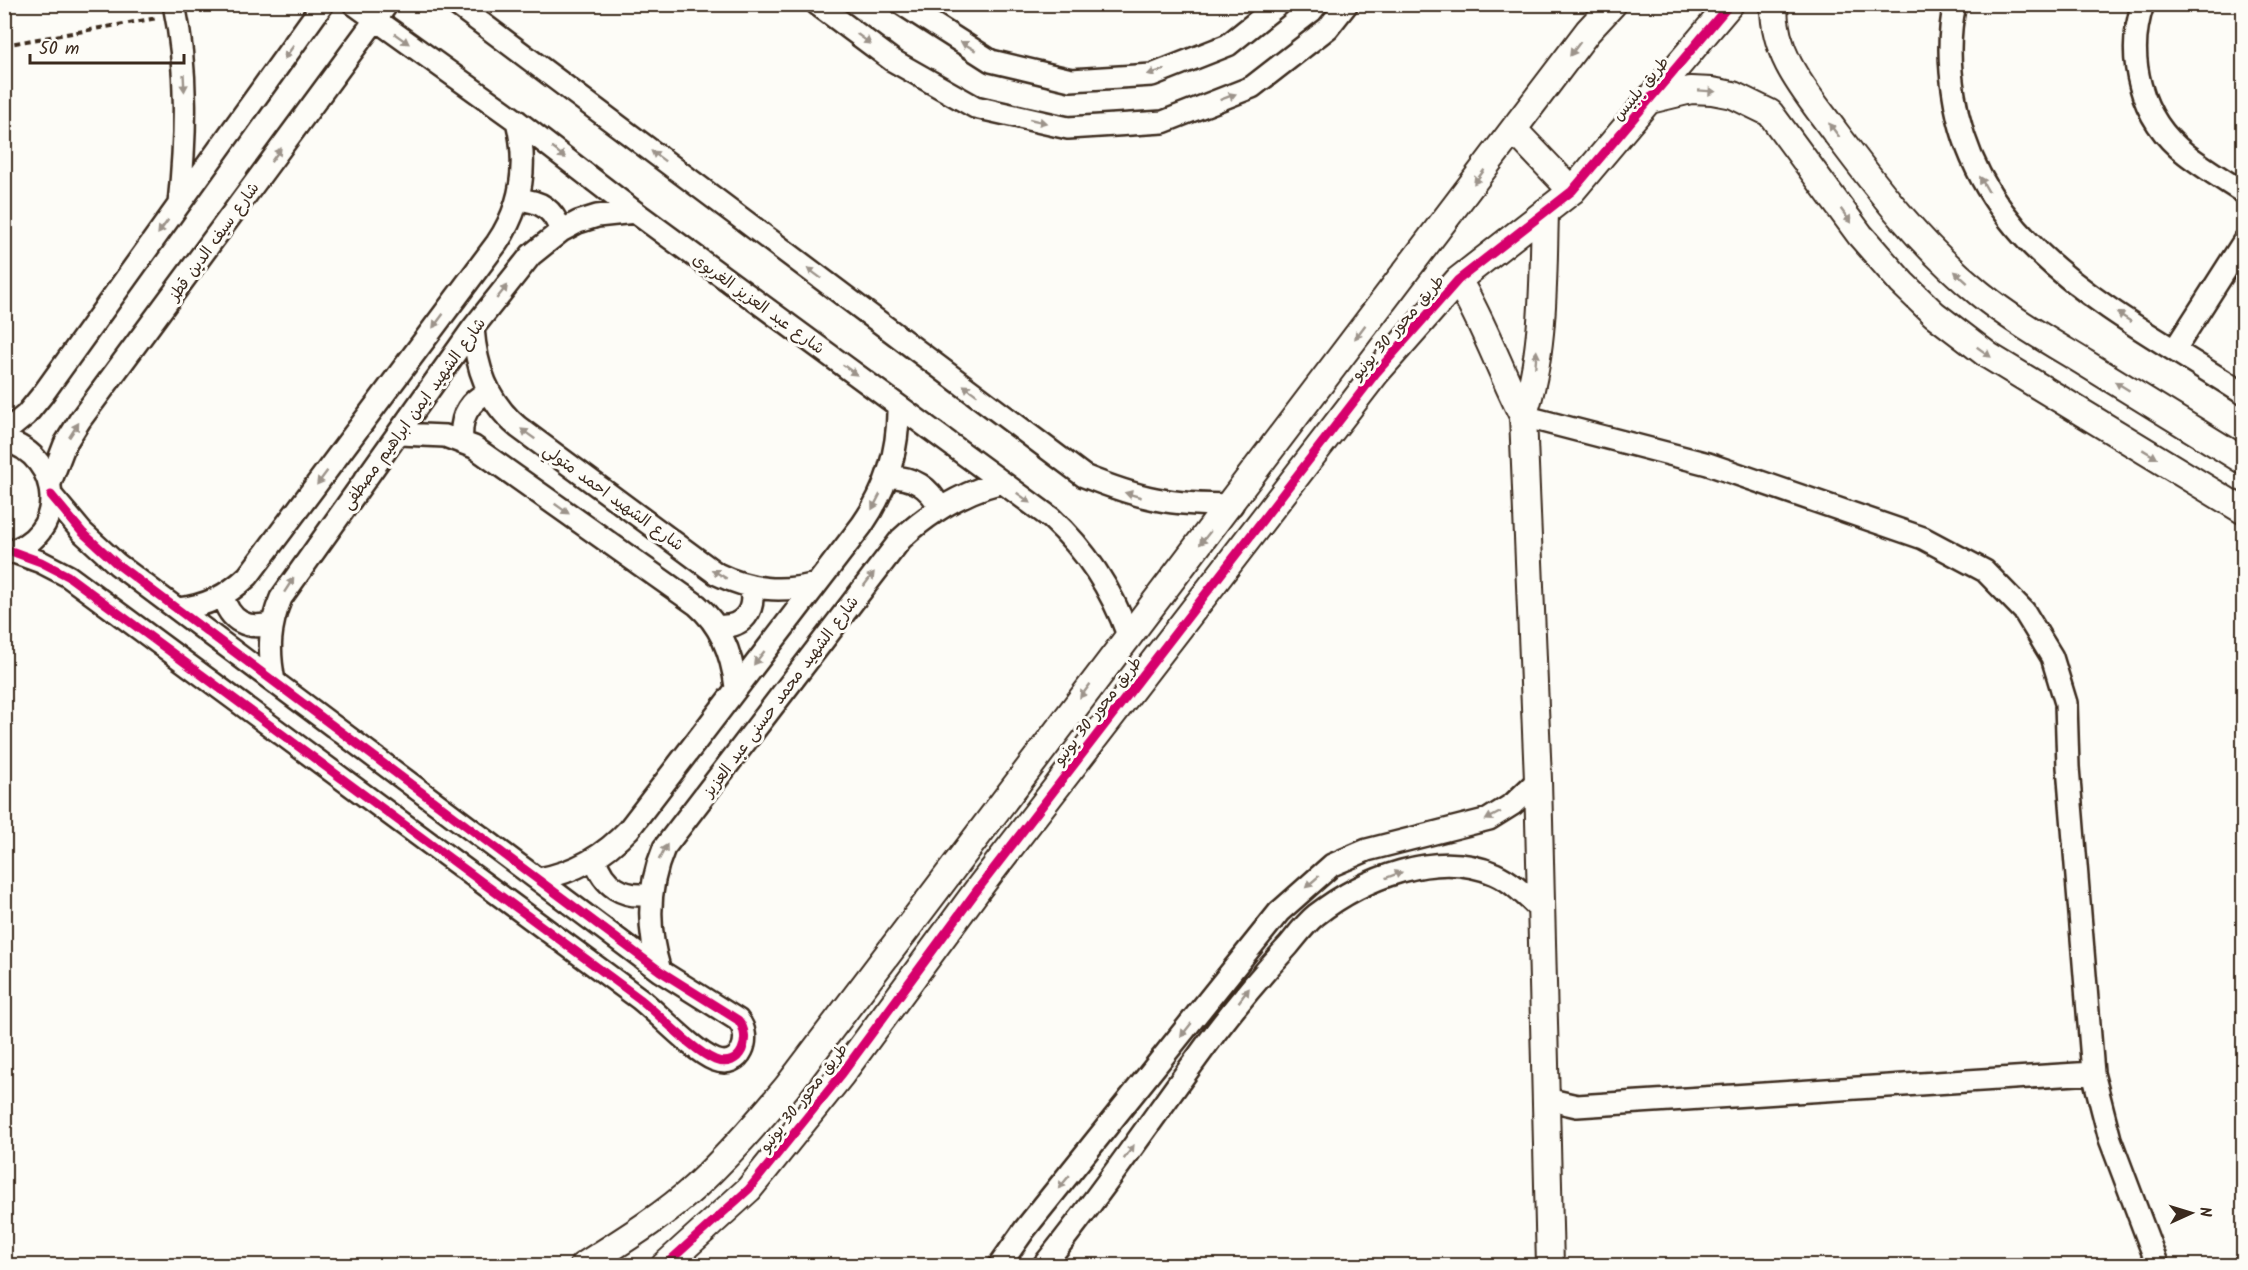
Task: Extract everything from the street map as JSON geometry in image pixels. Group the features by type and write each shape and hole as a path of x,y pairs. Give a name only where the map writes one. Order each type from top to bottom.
{"street":[{"path":"4,433 26,415 43,394 323,4"},
{"name":"شارع عبد العزيز الغربوى","path":"354,4 381,12 635,212 1051,518 1079,546 1113,597 1128,634"},
{"path":"456,4 1084,476 1131,495 1181,505 1232,505"},
{"path":"817,4 892,60 975,107 1068,128 1163,122 1252,87 1328,28 1347,4"},
{"path":"902,4 992,61 1071,80 1152,75 1228,45 1279,4"},
{"path":"1572,190 1514,130 1588,31 1613,4"},
{"name":"طريق بلبيس","path":"1572,190 1730,4"},
{"path":"1773,4 1773,22 1779,48 1791,72 1873,184 1908,226 1947,264 2006,314 2244,461"},
{"path":"1955,4 1949,68 1957,118 1974,166 1999,210 2032,249 2084,291 2244,394"},
{"path":"2143,4 2137,23 2134,59 2142,95 2155,119 2184,153 2244,193"},
{"path":"175,10 185,110 179,204"},
{"name":"شارع سيف الدين قطز","path":"8,552 22,546 41,530 49,513 51,489 65,444 80,420 381,12"},
{"path":"1650,100 1691,90 1712,91 1732,95 1770,113 1860,236 1902,283 1934,314 1989,356 2244,511"},
{"name":"شارع الشهيد ايمن ابراهيم مصطفى","path":"177,609 201,605 223,596 248,576 497,243 514,214 519,200 523,158 522,139 517,121"},
{"name":"طريق محور 30 يونيو","path":"583,1266 641,1229 695,1187 743,1140 787,1088 1128,634 1232,505 1514,130"},
{"name":"طريق محور 30 يونيو","path":"663,1266 720,1218 756,1181 841,1075 978,889 1368,382 1458,280 1572,190"},
{"path":"519,200 538,202 546,207 553,214 561,231"},
{"name":"شارع الشهيد ايمن ابراهيم مصطفى","path":"274,681 269,647 272,623 290,583 400,434 473,328 531,255 561,231 597,216 635,212"},
{"path":"1545,212 1534,386 1523,416 1538,780 1550,1266"},
{"path":"2175,349 2244,241"},
{"path":"1458,280 1476,309 1498,364 1523,416 1708,464 1923,538 1985,571 2024,611 2052,657 2066,703 2069,778 2093,1073 2110,1139 2158,1266"},
{"name":"شارع الشهيد احمد متولي","path":"473,328 477,361 488,392 506,417 518,427 717,574 750,586 783,590 816,584"},
{"path":"462,440 462,420 466,411 480,396 488,392"},
{"path":"539,879 568,872 595,859 629,829 816,584 872,510 887,477 896,442 898,405"},
{"path":"400,434 431,434 462,440 487,454 697,605 717,626 730,657 736,687"},
{"path":"4,440 33,455 41,463 51,489 93,544 660,971 738,1020 743,1026 747,1040 741,1053 729,1061 721,1062 704,1054 630,992 68,576 41,562 8,552"},
{"path":"887,477 898,477 920,483 935,498 940,508"},
{"name":"شارع الشهيد محمد حسنى عبد العزيز","path":"660,971 652,935 651,894 664,848 890,552 913,527 940,508 970,492 1002,482"},
{"path":"717,626 735,625 749,613 753,604 750,586"},
{"path":"223,596 226,607 240,623 251,627 272,623"},
{"path":"999,1266 1025,1229 1279,912 1312,880 1332,866 1367,850 1489,819 1513,804 1538,780"},
{"path":"595,859 598,869 611,886 630,895 651,894"},
{"path":"1043,1266 1077,1224 1253,984 1315,916 1348,894 1387,877 1429,866 1461,866 1494,873 1514,885 1541,910"},
{"path":"1546,1099 1577,1106 2093,1073"}],"path":[{"path":"4,45 175,10"}],"cycle path":[{"path":"664,1266 749,1189 841,1075 978,889 1376,373 1458,280 1572,191 1730,4"},
{"path":"11,551 41,562 68,576 640,999 697,1049 715,1060 724,1062 738,1056 744,1043 742,1027 738,1020 660,971 117,564 82,532 51,495"}]}
